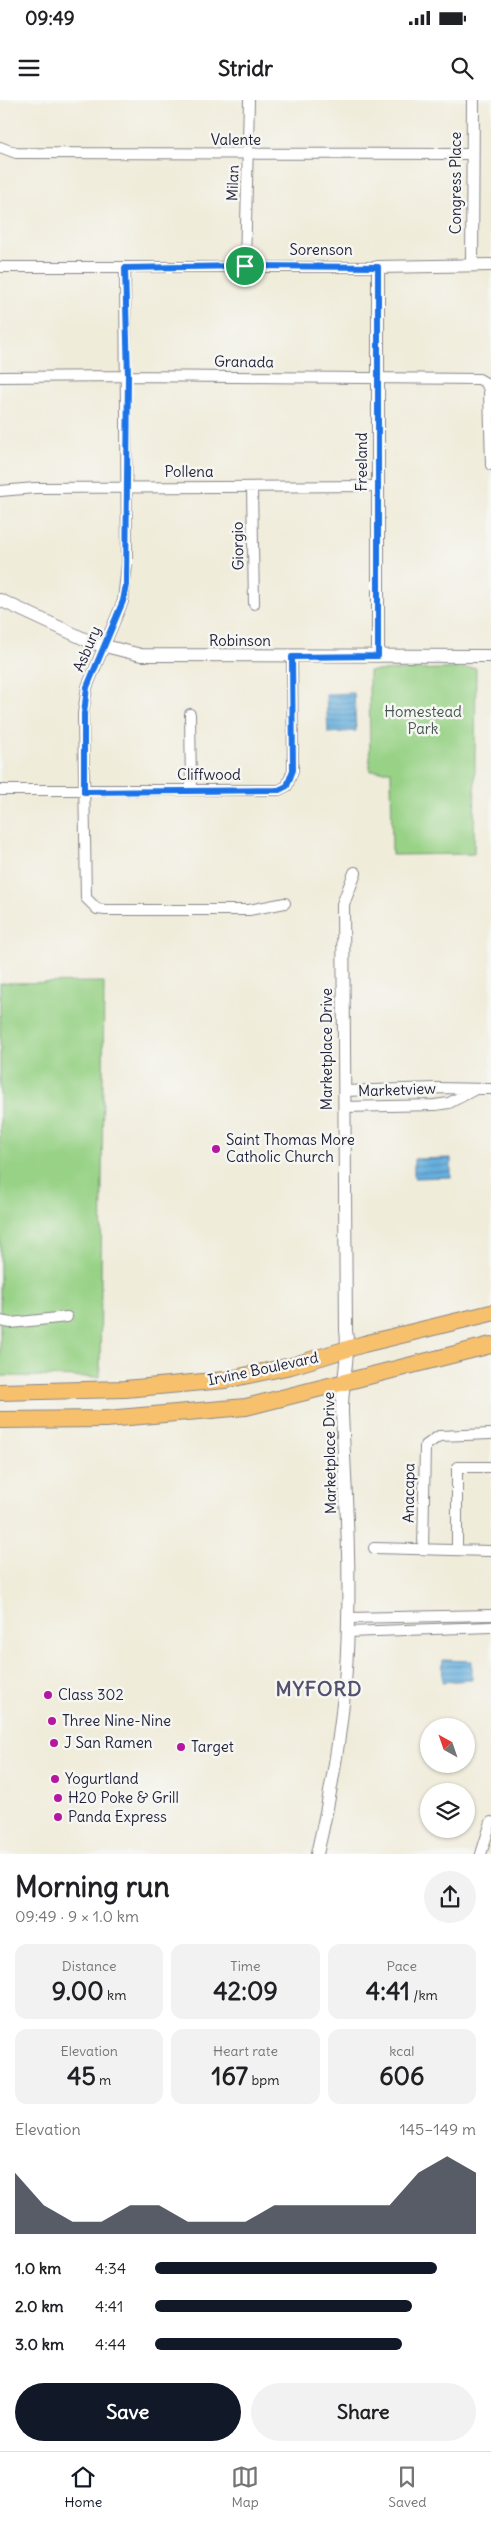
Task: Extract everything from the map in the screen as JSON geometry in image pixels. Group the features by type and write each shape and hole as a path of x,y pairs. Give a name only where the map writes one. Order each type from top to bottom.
{"main road":[{"name":"Irvine Boulevard","path":"0,1392 125,1388 225,1380 290,1366 349,1348 491,1313"},
{"name":"Irvine Boulevard","path":"0,1420 106,1419 223,1410 344,1383 491,1345"}],"street":[{"name":"Milan","path":"245,266 249,100"},
{"name":"Congress Place","path":"472,265 473,100"},
{"name":"Valente","path":"0,148 16,154 472,154"},
{"name":"Sorenson","path":"0,267 378,267 491,265"},
{"name":"Freeland","path":"378,267 378,656"},
{"name":"Asbury","path":"125,268 128,376 126,585 123,601 87,687 84,714 86,898 97,909 249,910 285,903"},
{"name":"Granada","path":"0,377 128,376 479,379 486,383 490,398 491,465"},
{"name":"Pollena","path":"0,491 35,488 378,486"},
{"name":"Giorgio","path":"252,488 254,604"},
{"name":"Robinson","path":"0,600 105,646 141,655 162,657 491,656"},
{"name":"Cliffwood","path":"0,790 84,792 191,789 271,790 287,786 293,770 292,657"},
{"path":"190,714 191,789"},
{"name":"Marketplace Drive","path":"317,1854 334,1771 348,1632 346,1477 342,1410 349,1348 346,1330 343,904 355,873"},
{"name":"Marketview","path":"344,1107 449,1103 477,1088"},
{"name":"Marketview","path":"344,1091 491,1089"},
{"path":"0,1328 5,1322 67,1317"},
{"name":"Anacapa","path":"423,1549 425,1446 438,1436 491,1434"},
{"path":"457,1550 457,1467 491,1467"},
{"path":"374,1548 491,1551"},
{"path":"348,1618 491,1615"},
{"path":"348,1632 491,1628"},
{"path":"481,1854 491,1822"}],"green space":[{"name":"Homestead Park","path":"476,668 474,854 392,855 391,771 370,771 369,671"},
{"path":"104,982 100,1377 0,1376 0,983"}],"water":[{"path":"354,693 356,731 328,733 326,694"},
{"path":"451,1158 451,1177 414,1178 414,1159"},
{"path":"443,1660 472,1661 472,1680 442,1682"}],"place":[{"name":"Saint Thomas More Catholic Church","path":"216,1149"},
{"name":"Class 302","path":"48,1695"},
{"name":"Three Nine-Nine","path":"52,1721"},
{"name":"J San Ramen","path":"54,1743"},
{"name":"Target","path":"181,1747"},
{"name":"Yogurtland","path":"55,1779"},
{"name":"H20 Poke & Grill","path":"58,1798"},
{"name":"Panda Express","path":"58,1817"}],"district":[{"name":"MYFORD","path":"319,1689"}],"route":[{"path":"245,266 378,267 378,656 292,657 293,770 287,786 279,790 191,789 84,792 84,714 87,687 123,601 126,585 128,376 125,268 245,266"}]}
